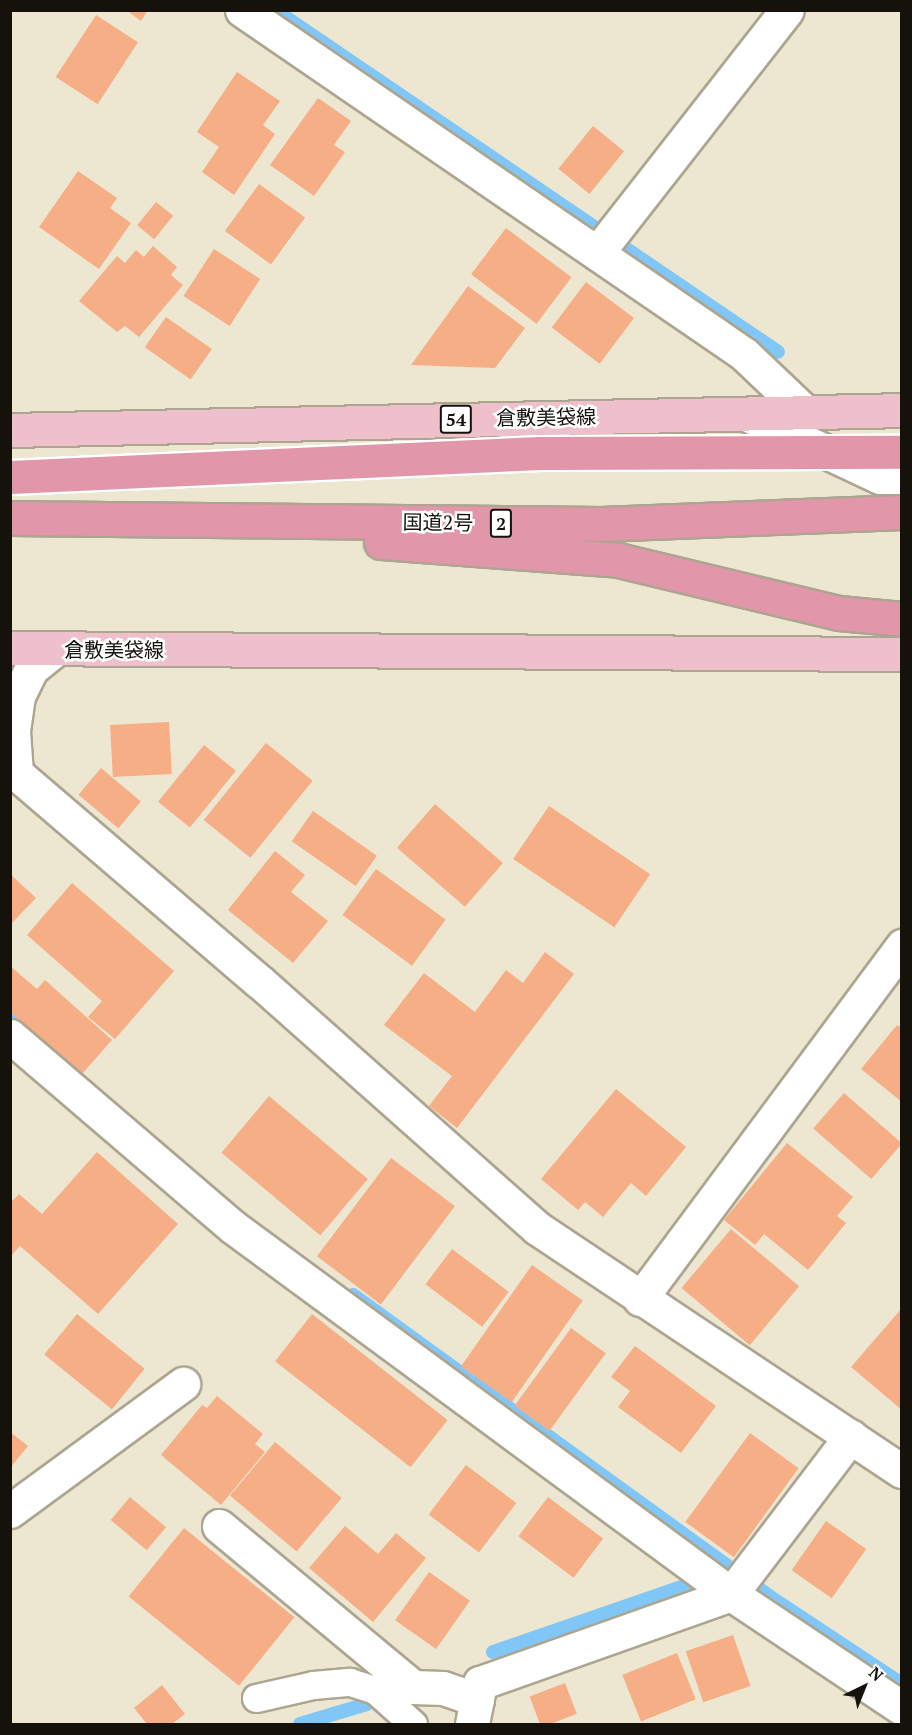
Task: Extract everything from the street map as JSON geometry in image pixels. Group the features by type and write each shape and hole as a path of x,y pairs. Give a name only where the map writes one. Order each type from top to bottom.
{"highway":[{"path":"10,477 539,453 902,452"},
{"name":"国道2号","path":"10,518 601,524 902,512"},
{"path":"101,519 618,560 839,613 902,619"}],"main road":[{"name":"倉敷美袋線","path":"10,430 902,410"},
{"name":"倉敷美袋線","path":"10,648 902,654"}],"street":[{"path":"605,243 787,10"},
{"path":"263,16 605,243 744,354 806,413"},
{"path":"746,414 880,477 902,477"},
{"path":"56,649 31,669 18,696 13,731 13,770 260,982 537,1228 640,1299 902,1471"},
{"path":"640,1299 902,946"},
{"path":"10,1036 233,1227 738,1584 902,1708"},
{"path":"10,1511 183,1384"},
{"path":"219,1526 399,1693 443,1688 474,1712 480,1683 738,1584 851,1436"}],"lane":[{"path":"256,1698 313,1685 350,1682 375,1690 399,1693 413,1725"}],"building":[{"path":"126,10 148,10 141,21"},
{"path":"96,15 138,42 98,104 56,77"},
{"path":"237,72 280,101 263,125 275,134 234,195 202,172 219,147 197,132"},
{"path":"318,98 351,121 334,145 345,152 314,196 270,165"},
{"path":"593,126 624,151 589,194 558,169"},
{"path":"78,171 117,198 110,208 131,223 99,269 39,227"},
{"path":"259,184 305,218 271,264 225,231"},
{"path":"156,202 173,216 154,239 137,225"},
{"path":"506,228 571,277 537,324 471,274"},
{"path":"153,246 177,267 171,275 183,285 139,337 125,326 117,332 79,301 117,256 125,263 136,250 144,257"},
{"path":"214,249 260,279 230,326 184,296"},
{"path":"586,282 634,318 600,364 552,328"},
{"path":"468,286 525,328 495,368 411,365"},
{"path":"166,317 212,349 191,379 145,347"},
{"path":"169,722 172,774 113,777 110,725"},
{"path":"266,743 313,781 250,858 204,820"},
{"path":"204,745 236,771 190,828 158,802"},
{"path":"101,768 141,801 118,828 79,795"},
{"path":"435,804 503,863 465,907 397,848"},
{"path":"549,806 650,874 614,927 513,859"},
{"path":"313,811 377,856 356,886 292,841"},
{"path":"275,851 305,875 291,892 328,921 293,963 228,910"},
{"path":"376,869 446,920 412,966 342,915"},
{"path":"10,874 36,898 10,925"},
{"path":"72,883 174,971 115,1039 88,1017 102,1001 27,935"},
{"path":"545,952 574,974 457,1128 429,1106 452,1076 384,1025 424,973 475,1012 506,970 523,983"},
{"path":"10,966 37,989 45,980 112,1040 82,1074 10,1012"},
{"path":"897,1025 902,1028 902,1102 861,1069"},
{"path":"616,1089 686,1147 646,1196 631,1183 603,1217 585,1202 578,1210 541,1179"},
{"path":"844,1093 902,1143 871,1179 813,1128"},
{"path":"269,1096 368,1179 320,1236 221,1153"},
{"path":"787,1143 853,1197 837,1216 846,1223 808,1270 764,1234 755,1245 724,1220"},
{"path":"97,1152 178,1224 98,1314 20,1246 10,1257 10,1203 19,1194 42,1214"},
{"path":"391,1158 455,1206 381,1304 317,1256"},
{"path":"731,1229 799,1286 750,1345 682,1288"},
{"path":"452,1249 509,1292 482,1327 426,1284"},
{"path":"532,1265 583,1301 512,1402 461,1367"},
{"path":"902,1308 902,1410 851,1367"},
{"path":"77,1314 145,1369 112,1409 44,1354"},
{"path":"312,1314 448,1420 411,1467 275,1361"},
{"path":"571,1328 606,1353 549,1431 515,1406"},
{"path":"635,1346 716,1406 681,1453 618,1407 630,1391 611,1377"},
{"path":"217,1396 263,1434 255,1444 265,1452 221,1505 161,1455 202,1405 207,1408"},
{"path":"10,1432 28,1446 10,1468"},
{"path":"750,1433 799,1468 734,1557 685,1522"},
{"path":"275,1442 342,1498 297,1552 230,1496"},
{"path":"466,1465 516,1503 479,1552 429,1515"},
{"path":"130,1497 166,1527 147,1550 111,1520"},
{"path":"548,1497 603,1539 574,1578 519,1536"},
{"path":"826,1521 866,1549 832,1598 792,1570"},
{"path":"345,1526 378,1554 396,1533 426,1558 373,1622 309,1568"},
{"path":"184,1528 294,1617 239,1686 129,1596"},
{"path":"429,1572 470,1601 436,1649 395,1620"},
{"path":"733,1635 751,1686 703,1702 686,1651"},
{"path":"677,1653 696,1699 641,1721 622,1675"},
{"path":"565,1683 577,1714 550,1724 540,1724 530,1697"},
{"path":"162,1685 185,1714 172,1724 147,1724 134,1708"}],"waterway":[{"path":"275,10 778,352"},
{"path":"10,1017 28,1032"},
{"path":"353,1295 769,1596 902,1684"},
{"path":"493,1652 691,1584"},
{"path":"300,1724 367,1704"}]}
